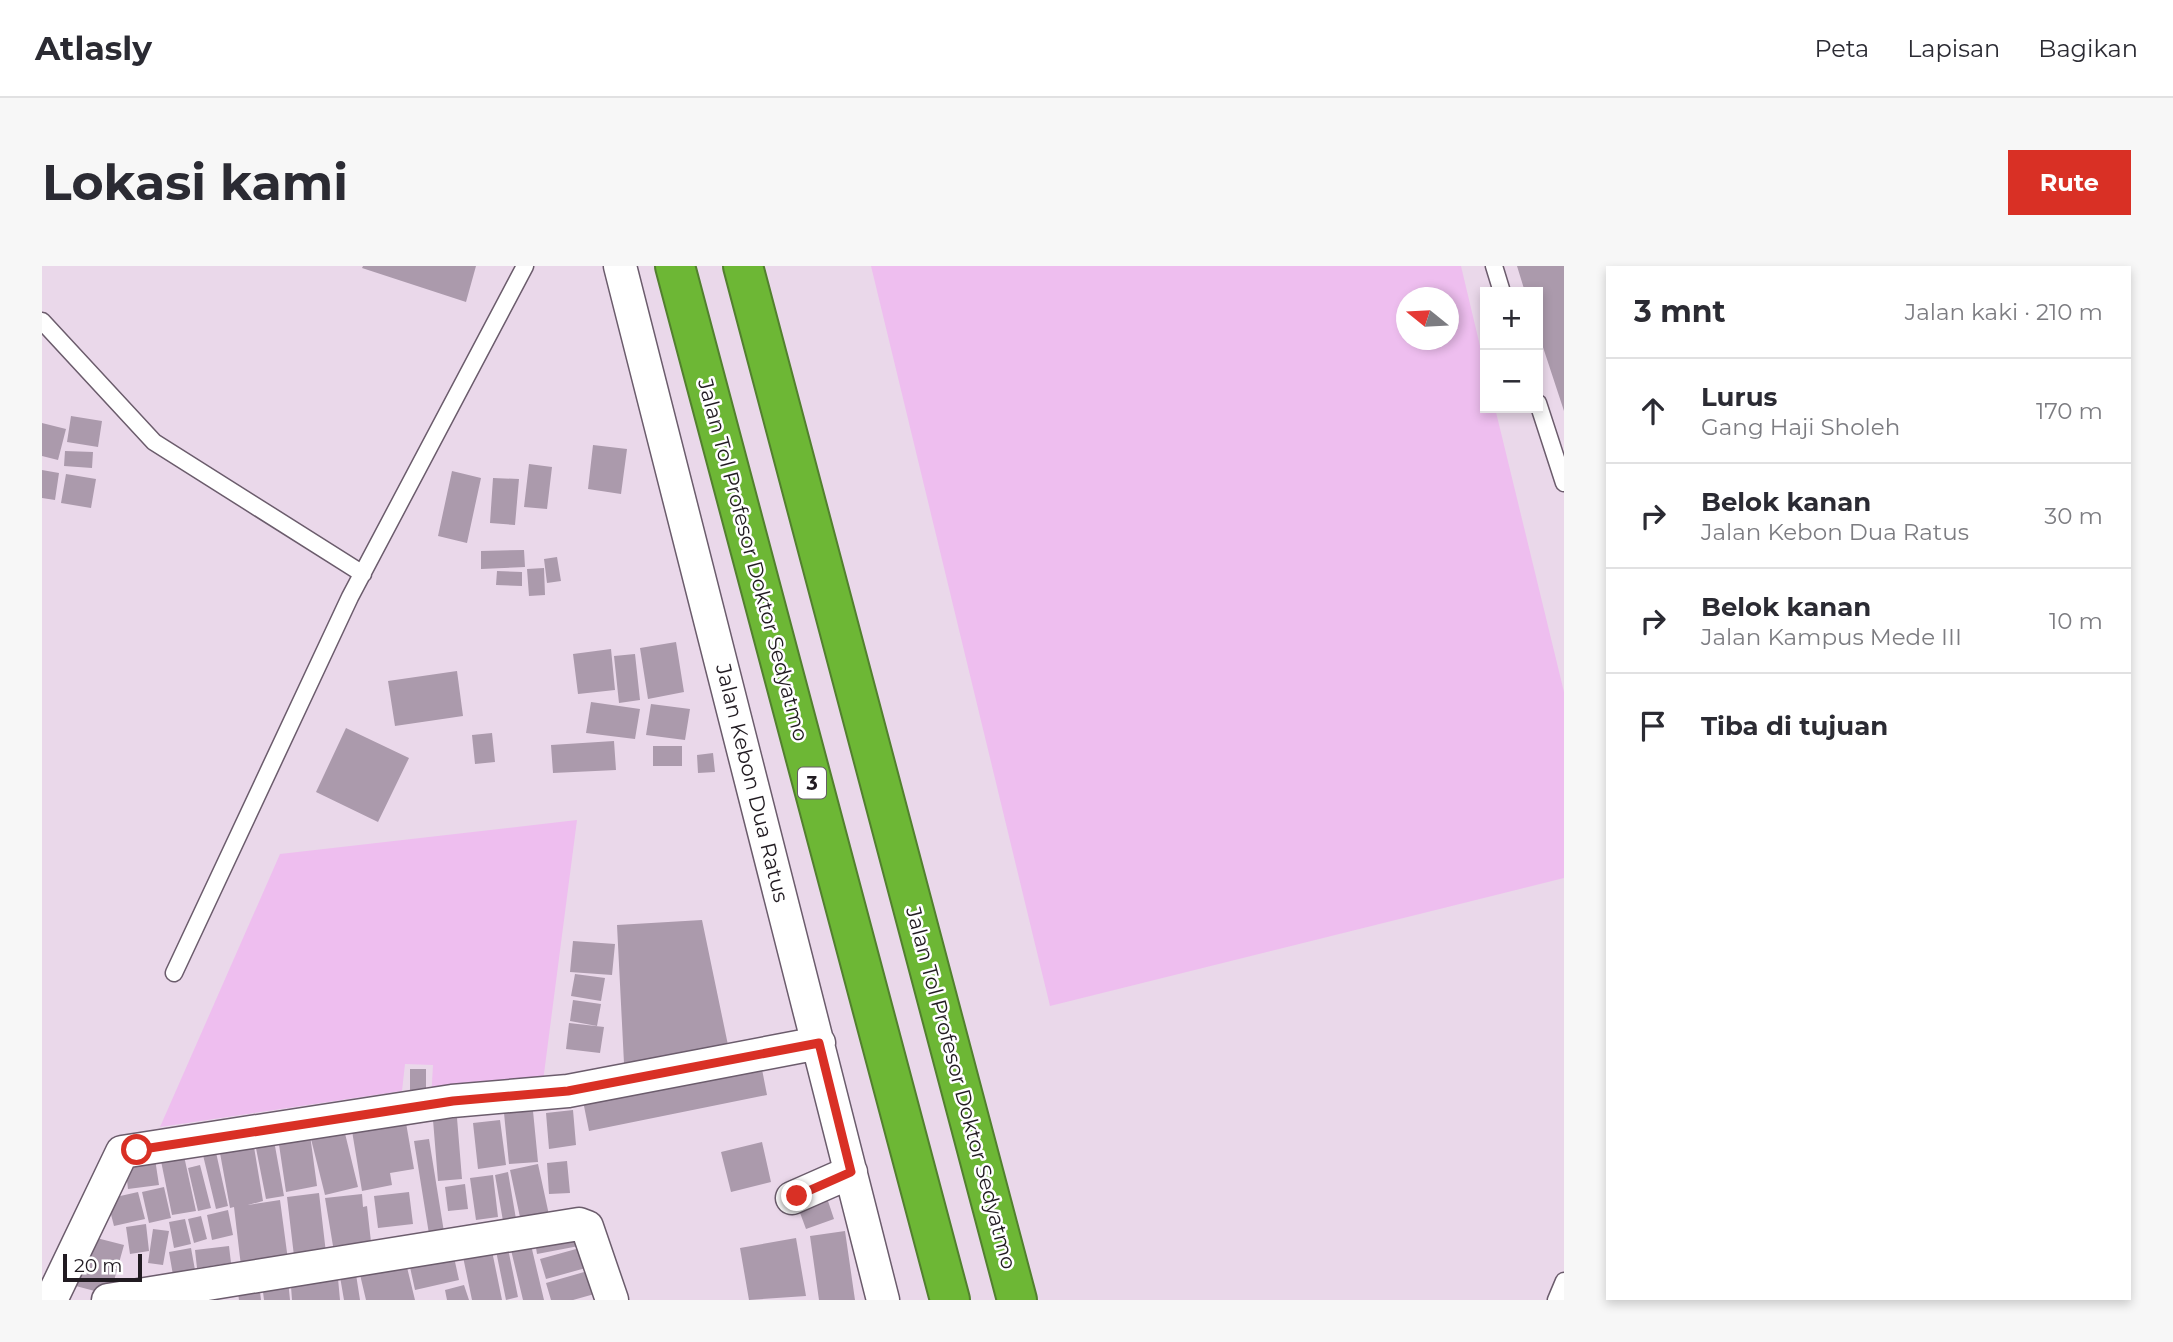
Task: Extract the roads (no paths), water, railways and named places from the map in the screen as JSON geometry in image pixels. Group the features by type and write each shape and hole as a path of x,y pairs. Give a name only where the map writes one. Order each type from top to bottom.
{"highway":[{"name":"Jalan Tol Profesor Doktor Sedyatmo","path":"675,266 950,1300"},
{"name":"Jalan Tol Profesor Doktor Sedyatmo","path":"743,266 1017,1300"}],"street":[{"name":"Jalan Kebon Dua Ratus","path":"620,266 883,1300"},
{"path":"51,1300 122,1152 453,1101 568,1091 819,1043"},
{"path":"792,1198 851,1172"},
{"path":"108,1300 211,1286 584,1224 612,1300"}],"lane":[{"path":"174,973 363,574 525,266"},
{"path":"1494,266 1500,287"},
{"path":"42,321 154,442 363,574"},
{"path":"1541,413 1564,484"},
{"path":"1556,1300 1564,1280"}]}
